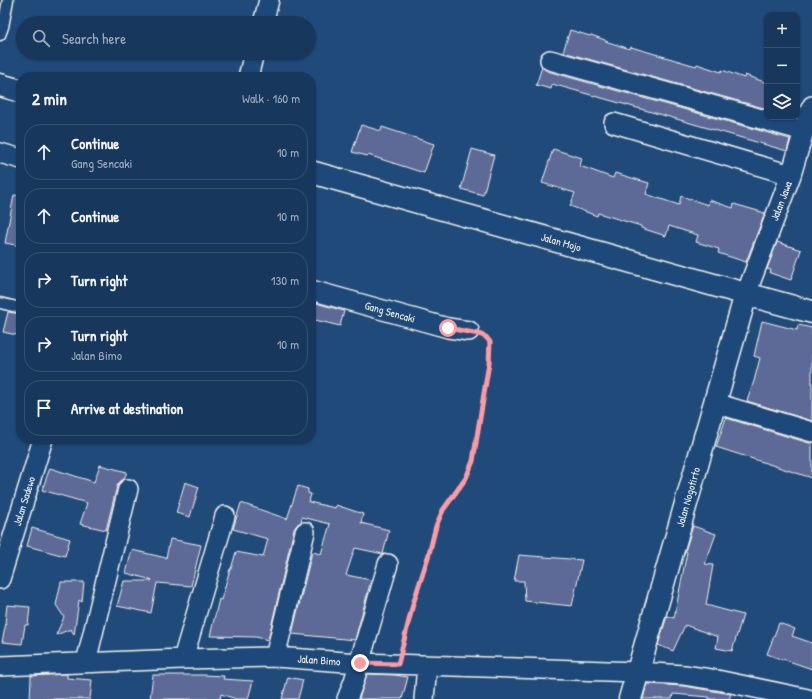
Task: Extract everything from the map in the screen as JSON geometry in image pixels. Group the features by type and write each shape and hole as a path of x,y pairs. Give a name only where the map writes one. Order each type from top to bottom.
{"street":[{"path":"265,16 269,0"},
{"path":"249,72 252,60"},
{"path":"550,60 809,119"},
{"path":"0,85 16,90"},
{"name":"Jalan Jawa","path":"746,294 791,175 809,119"},
{"path":"614,123 791,175"},
{"path":"0,153 16,158"},
{"name":"Jalan Mojo","path":"316,173 812,312"},
{"name":"Gang Sencaki","path":"316,291 448,328 469,331"},
{"name":"Jalan Nogotirto","path":"630,699 746,294"},
{"path":"715,403 812,432"},
{"name":"Jalan Sadewo","path":"2,568 41,444"},
{"path":"86,662 128,489"},
{"path":"183,659 225,516"},
{"path":"275,657 305,532"},
{"path":"347,699 360,663 388,564"},
{"name":"Jalan Bimo","path":"0,666 275,657 427,666 638,672 684,675 717,680 808,699"},
{"path":"424,699 427,666"}],"lane":[{"path":"0,35 8,0"},
{"path":"0,303 16,307"}],"path":[{"path":"398,664 413,604 429,554 436,526 443,510 466,478 473,461 485,396 491,350 490,342 486,337 469,331"}],"building":[{"path":"570,30 590,36 591,35 630,49 631,47 696,66 697,64 721,72 722,70 744,78 745,75 764,82 764,108 563,52"},
{"path":"542,67 547,71 790,139 787,151 552,84 551,89 536,85"},
{"path":"361,125 381,131 382,127 434,144 424,173 368,155 352,152"},
{"path":"472,149 494,155 483,195 461,189"},
{"path":"553,149 582,158 580,166 613,178 615,173 649,183 646,194 679,205 681,196 708,205 709,200 733,208 734,204 765,213 746,262 718,253 719,249 696,242 698,235 669,226 666,236 641,228 641,226 598,213 597,216 570,206 575,193 542,183"},
{"path":"14,195 16,195 16,245 5,243"},
{"path":"777,242 801,250 791,280 770,273 771,270 767,269"},
{"path":"316,303 344,311 340,326 316,320"},
{"path":"8,312 16,313 16,335 3,332"},
{"path":"762,321 797,330 798,325 812,328 812,421 747,401 760,358 754,356"},
{"path":"726,418 812,443 812,478 716,447"},
{"path":"100,465 127,472 124,479 117,486 106,530 80,524 87,503 42,490 50,468 94,482"},
{"path":"185,482 199,487 190,517 176,513"},
{"path":"298,486 308,489 308,493 311,494 309,502 335,508 336,505 363,514 361,523 389,530 383,554 355,548 346,575 371,580 355,640 292,634 312,552 321,554 330,524 302,517 301,522 294,529 268,640 256,637 210,636 219,599 221,600 236,552 263,557 268,539 233,529 241,503 287,519"},
{"path":"693,526 716,534 705,564 713,565 706,605 743,615 732,651 716,648 718,637 685,625 673,651 658,645 667,616 674,618 687,552 685,551"},
{"path":"32,528 70,539 65,556 27,546"},
{"path":"170,539 201,545 191,586 157,583 151,613 117,606 124,581 152,580 126,573 132,550 166,558"},
{"path":"519,555 582,560 572,606 525,601 524,581 514,581"},
{"path":"61,582 84,582 82,602 79,600 74,635 71,629 56,635 64,617 56,605"},
{"path":"7,605 30,607 28,625 25,625 22,644 2,642 6,623"},
{"path":"779,623 795,629 792,636 812,643 812,669 767,654"},
{"path":"67,674 67,678 92,680 90,699 30,699 31,676"},
{"path":"367,674 408,677 402,699 359,699"},
{"path":"153,675 224,676 223,679 253,681 248,699 236,699 221,694 220,699 150,699"},
{"path":"288,677 303,680 298,699 282,699"},
{"path":"647,684 683,686 731,694 729,699 709,699 709,697 673,694 672,699 643,699"}],"route":[{"path":"360,663 398,664 413,604 429,554 436,526 443,510 466,478 473,461 484,400 491,350 490,342 486,337 479,334 448,328"}]}
